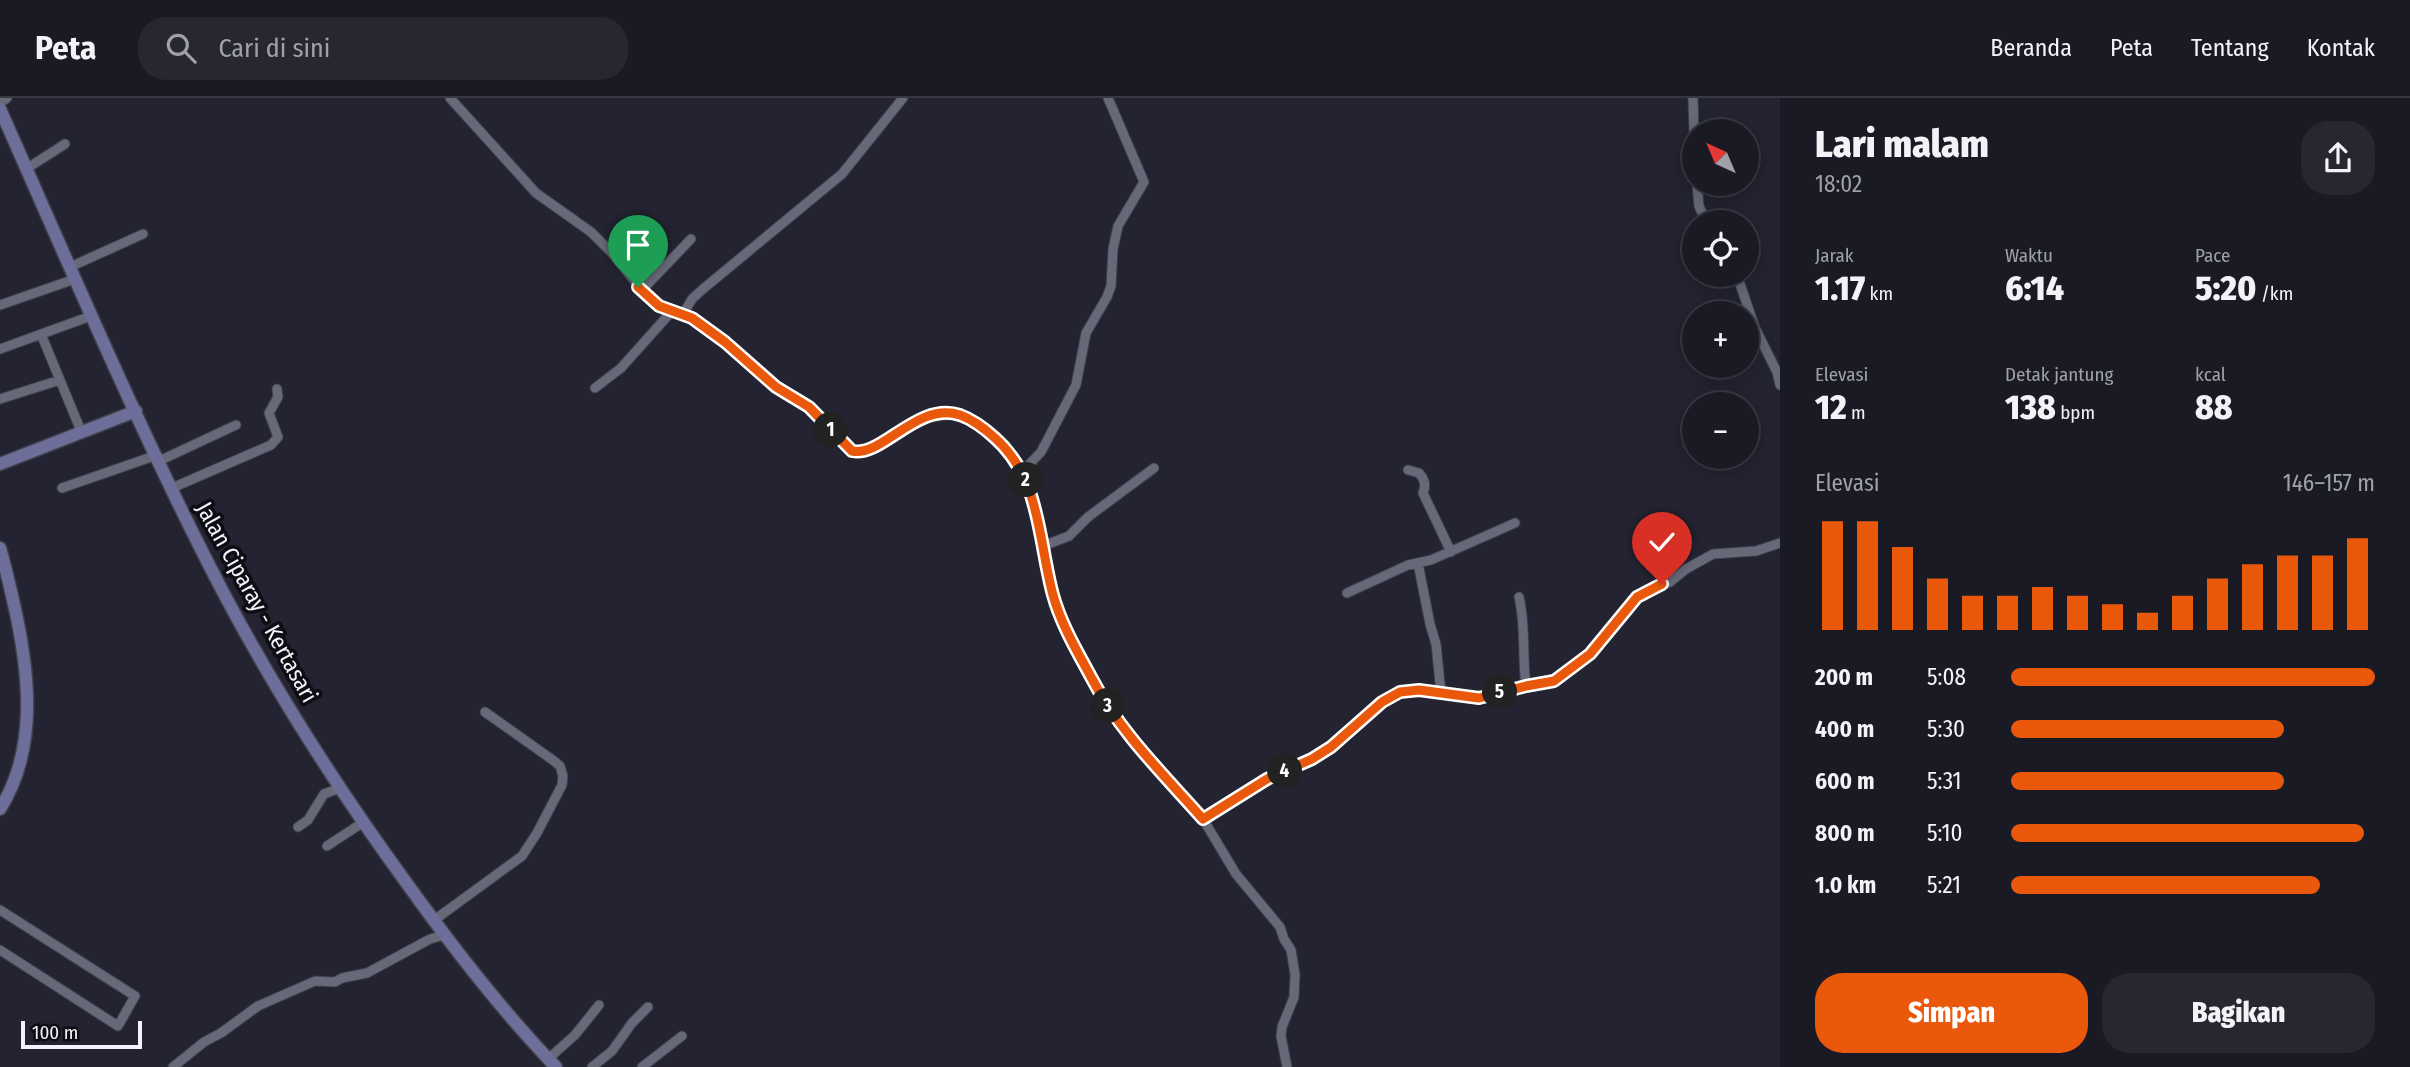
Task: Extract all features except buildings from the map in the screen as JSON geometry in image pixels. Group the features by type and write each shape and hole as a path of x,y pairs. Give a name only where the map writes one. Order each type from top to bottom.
{"main road":[{"name":"Jalan Ciparay - Kertasari","path":"0,109 136,411 237,619 362,822 433,921 504,1012 553,1065"},
{"path":"0,464 136,411"},
{"path":"0,548 26,663 28,708 21,758 14,783 0,809"}],"street":[{"path":"0,103 7,98"},
{"path":"451,98 536,193 592,232 641,291 659,306 683,314 725,342 776,387 809,407 852,451 866,451 923,418 955,414 981,425 1014,457 1036,509 1056,604 1091,678 1115,718 1203,819 1236,874 1280,927 1291,950 1296,974 1294,997 1281,1036 1287,1067"},
{"path":"683,314 692,299 703,289 842,174 903,98"},
{"path":"1022,472 1041,452 1076,385 1086,333 1111,286 1113,249 1118,226 1144,182 1108,98"},
{"path":"1693,98 1694,119"},
{"path":"26,169 65,144"},
{"path":"0,304 72,273 143,234"},
{"path":"641,291 691,239"},
{"path":"1741,287 1755,328 1777,372 1780,386"},
{"path":"595,387 621,368 672,312"},
{"path":"0,349 92,316"},
{"path":"41,334 81,431"},
{"path":"0,399 60,380"},
{"path":"172,488 271,445 278,437 269,413 278,397 277,389"},
{"path":"62,488 158,458 236,425"},
{"path":"1043,546 1069,536 1088,517 1154,468"},
{"path":"1408,470 1419,472 1423,478 1426,485 1423,494 1451,552"},
{"path":"1347,593 1451,552 1515,523"},
{"path":"1203,819 1267,779 1312,759 1331,747 1382,702 1400,692 1419,690 1479,698 1554,681 1575,667 1604,639 1637,597 1670,582 1713,554 1756,551 1780,542"},
{"path":"1418,563 1436,644 1441,693"},
{"path":"1519,597 1523,610 1523,664 1526,686"},
{"path":"433,921 522,856 562,785 560,766 485,712"},
{"path":"298,827 307,821 324,794 340,788"},
{"path":"327,846 362,822"},
{"path":"0,909 135,996 117,1026 0,950"},
{"path":"173,1067 204,1042 258,1006 315,981 335,982 367,973 444,934"},
{"path":"553,1065 599,1005"},
{"path":"592,1067 612,1051 633,1021 648,1007"},
{"path":"642,1067 682,1036"}],"route":[{"path":"638,287 659,306 692,318 725,342 776,387 809,407 852,451 866,451 902,428 939,414 955,414 969,419 981,425 1001,443 1014,457 1026,481 1040,525 1053,595 1063,622 1091,678 1130,737 1203,819 1267,779 1312,759 1331,747 1382,702 1400,692 1419,690 1479,698 1554,681 1590,654 1637,597 1662,584"}]}
